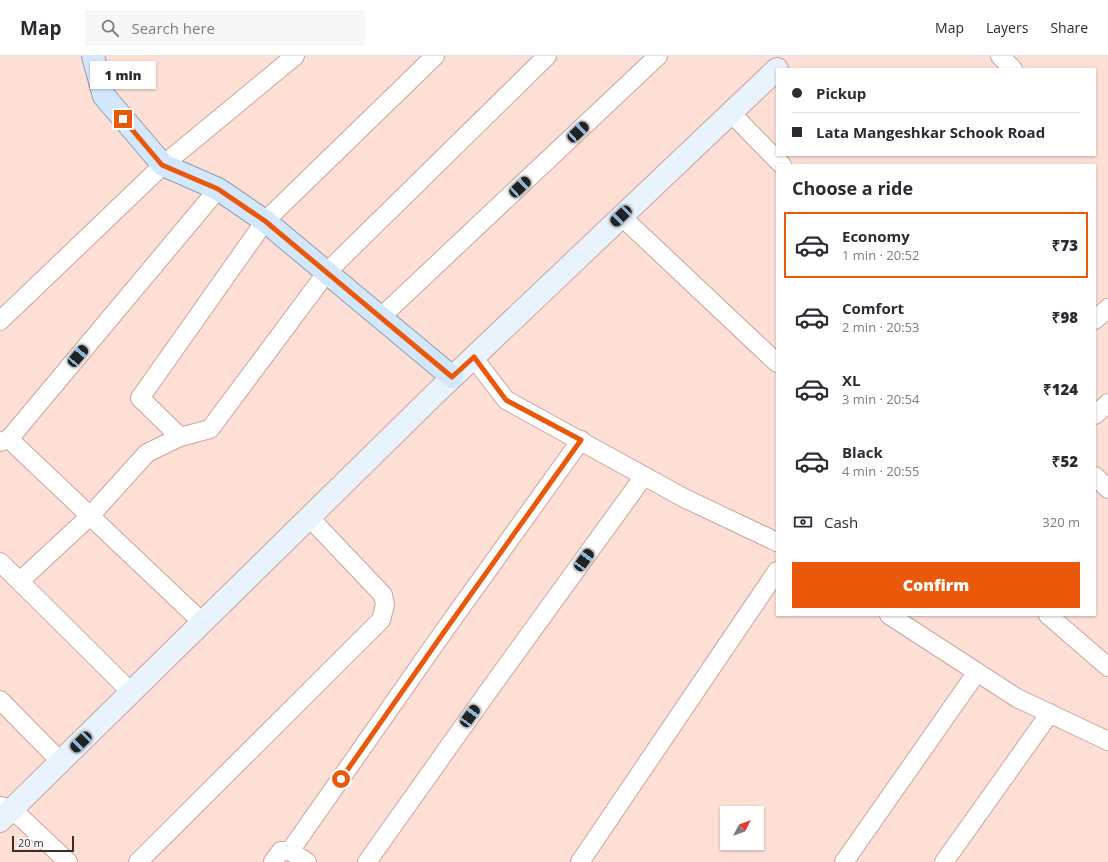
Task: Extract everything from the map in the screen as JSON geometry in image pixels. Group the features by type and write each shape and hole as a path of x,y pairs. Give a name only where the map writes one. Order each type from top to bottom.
{"main road":[{"path":"93,56 104,96 162,165 218,189 265,221 452,377"},
{"path":"778,68 791,56"},
{"path":"4,812 60,761 452,377 776,70"}],"street":[{"path":"0,321 162,165 295,56"},
{"path":"180,437 140,398 265,221 434,56"},
{"path":"20,581 90,516 147,453 180,437 210,429 327,272 547,56"},
{"path":"381,317 658,56"},
{"path":"1000,56 1012,68"},
{"path":"731,113 781,164"},
{"path":"202,622 90,516 4,440 218,189"},
{"path":"621,216 776,362"},
{"path":"1096,319 1108,308"},
{"path":"474,357 506,400 684,498 776,542"},
{"path":"1096,414 1108,404"},
{"path":"290,851 581,440"},
{"path":"366,862 644,476"},
{"path":"1096,477 1108,489"},
{"path":"138,862 381,620 385,605 383,595 309,517"},
{"path":"0,562 131,692"},
{"path":"580,862 776,572"},
{"path":"891,616 1017,698 1108,741"},
{"path":"1049,616 1108,667"},
{"path":"844,862 977,672"},
{"path":"0,700 60,761"},
{"path":"944,862 1050,713"},
{"path":"4,812 68,862"},
{"path":"273,862 281,851 290,851 308,862"}],"route":[{"path":"123,119 162,165 218,189 265,221 452,377 474,357 506,400 581,440 341,779"}]}
